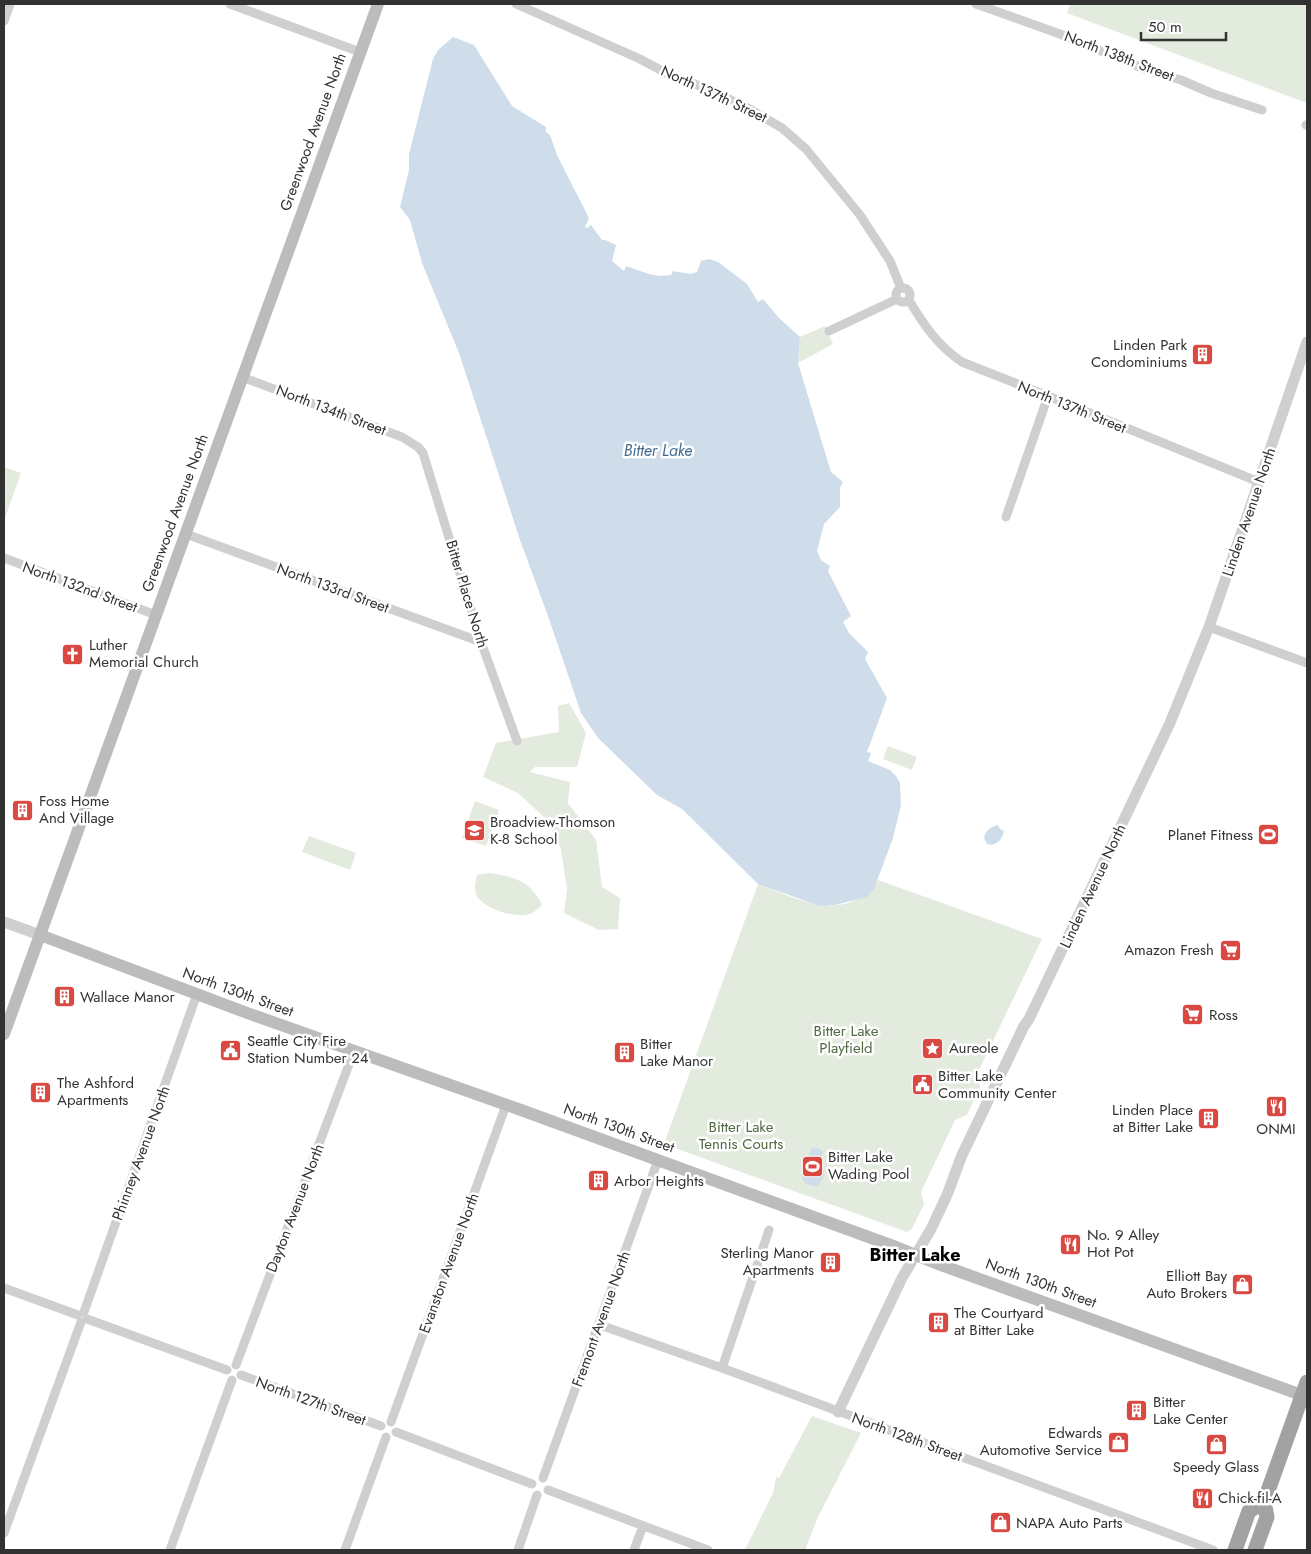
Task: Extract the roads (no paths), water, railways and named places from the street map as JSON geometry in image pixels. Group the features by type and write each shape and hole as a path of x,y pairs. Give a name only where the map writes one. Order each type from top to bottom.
{"highway":[{"path":"1255,1550 1267,1517 1264,1502 1306,1392"},
{"path":"1235,1550 1249,1510 1264,1502"}],"main road":[{"name":"Greenwood Avenue North","path":"4,1034 378,4"},
{"name":"North 130th Street","path":"40,935 915,1255 1306,1392"}],"street":[{"path":"4,21 10,4"},
{"path":"230,4 360,52"},
{"name":"North 137th Street","path":"516,4 739,104 782,128 806,149 860,215 890,261 900,288"},
{"name":"North 138th Street","path":"976,4 1067,37 1147,70 1181,80 1211,93 1262,110"},
{"path":"900,288 906,288 910,291 909,300 902,302 897,298 896,293 900,288"},
{"path":"829,331 897,298"},
{"name":"North 137th Street","path":"909,300 924,325 949,354 962,362 1259,482"},
{"name":"Linden Avenue North","path":"838,1412 902,1278 947,1195 962,1156 1024,1026 1064,948 1170,723 1209,627 1307,342"},
{"name":"North 134th Street","path":"242,377 402,437 418,447"},
{"path":"1006,517 1048,396"},
{"name":"Bitter Place North","path":"418,447 426,460 481,642 517,741"},
{"name":"North 133rd Street","path":"186,534 481,642"},
{"name":"North 132nd Street","path":"4,558 156,615"},
{"path":"1209,627 1307,663"},
{"name":"North 130th Street","path":"4,922 40,935"},
{"name":"Phinney Avenue North","path":"4,1533 197,994"},
{"name":"Dayton Avenue North","path":"236,1365 354,1051"},
{"name":"Evanston Avenue North","path":"391,1422 506,1105"},
{"name":"Fremont Avenue North","path":"543,1478 600,1325 658,1160"},
{"path":"722,1368 769,1230"},
{"path":"4,1288 227,1370"},
{"name":"North 128th Street","path":"600,1325 722,1368 1213,1550"},
{"path":"231,1365 236,1365 241,1370 241,1376 238,1379 232,1380 227,1376 227,1370 231,1365"},
{"name":"North 127th Street","path":"241,1376 381,1426"},
{"path":"170,1550 232,1380"},
{"path":"385,1422 391,1422 396,1426 396,1432 393,1436 386,1437 381,1431 381,1426 385,1422"},
{"path":"396,1432 532,1484"},
{"path":"345,1550 386,1437"},
{"path":"537,1478 543,1478 549,1484 548,1490 543,1495 537,1495 532,1489 532,1484 537,1478"},
{"path":"548,1490 708,1550"},
{"path":"518,1550 537,1495"},
{"path":"634,1550 644,1526"}],"water":[{"name":"Bitter Lake","path":"453,37 474,45 512,106 546,127 546,132 550,135 557,155 589,218 585,227 587,228 591,225 602,240 616,245 612,261 624,271 626,266 659,276 671,275 673,271 690,274 697,272 701,261 709,259 718,262 747,284 758,302 763,299 779,318 800,337 798,363 831,472 843,482 840,488 840,507 824,524 817,551 821,560 830,566 828,571 851,616 843,622 849,633 868,652 865,659 887,698 867,752 871,753 868,761 890,770 900,783 901,805 893,838 874,889 867,897 835,905 820,906 758,884 682,809 657,795 598,738 581,713 520,540 459,353 422,263 410,220 400,207 409,170 409,154 433,59 438,50"},
{"path":"998,825 1004,831 1002,837 996,844 987,844 984,838 987,831"},
{"name":"Bitter Lake Wading Pool","path":"813,1147 823,1152 820,1165 824,1171 824,1177 818,1186 809,1185 802,1179 804,1163"}],"place":[{"name":"Linden Park Condominiums","path":"1203,354"},
{"name":"Luther Memorial Church","path":"73,654"},
{"name":"Foss Home And Village","path":"23,810"},
{"name":"Broadview-Thomson K-8 School","path":"474,831"},
{"name":"Planet Fitness","path":"1269,835"},
{"name":"Amazon Fresh","path":"1230,950"},
{"name":"Wallace Manor","path":"64,997"},
{"name":"Ross","path":"1193,1015"},
{"name":"Aureole","path":"933,1048"},
{"name":"Seattle City Fire Station Number 24","path":"231,1050"},
{"name":"Bitter Lake Manor","path":"624,1053"},
{"name":"Bitter Lake Community Center","path":"922,1085"},
{"name":"The Ashford Apartments","path":"41,1092"},
{"name":"ONMI","path":"1276,1106"},
{"name":"Linden Place at Bitter Lake","path":"1209,1119"},
{"name":"Bitter Lake Wading Pool","path":"812,1166"},
{"name":"Arbor Heights","path":"598,1181"},
{"name":"No. 9 Alley Hot Pot","path":"1071,1244"},
{"name":"Sterling Manor Apartments","path":"830,1262"},
{"name":"Elliott Bay Auto Brokers","path":"1243,1285"},
{"name":"The Courtyard at Bitter Lake","path":"938,1322"},
{"name":"Bitter Lake Center","path":"1137,1411"},
{"name":"Edwards Automotive Service","path":"1118,1442"},
{"name":"Speedy Glass","path":"1216,1444"},
{"name":"Chick-fil-A","path":"1202,1498"},
{"name":"NAPA Auto Parts","path":"1000,1523"}],"district":[{"name":"Bitter Lake","path":"915,1255"}],"park label":[{"name":"Bitter Lake Playfield","path":"846,1040"},
{"name":"Bitter Lake Tennis Courts","path":"741,1136"}]}
